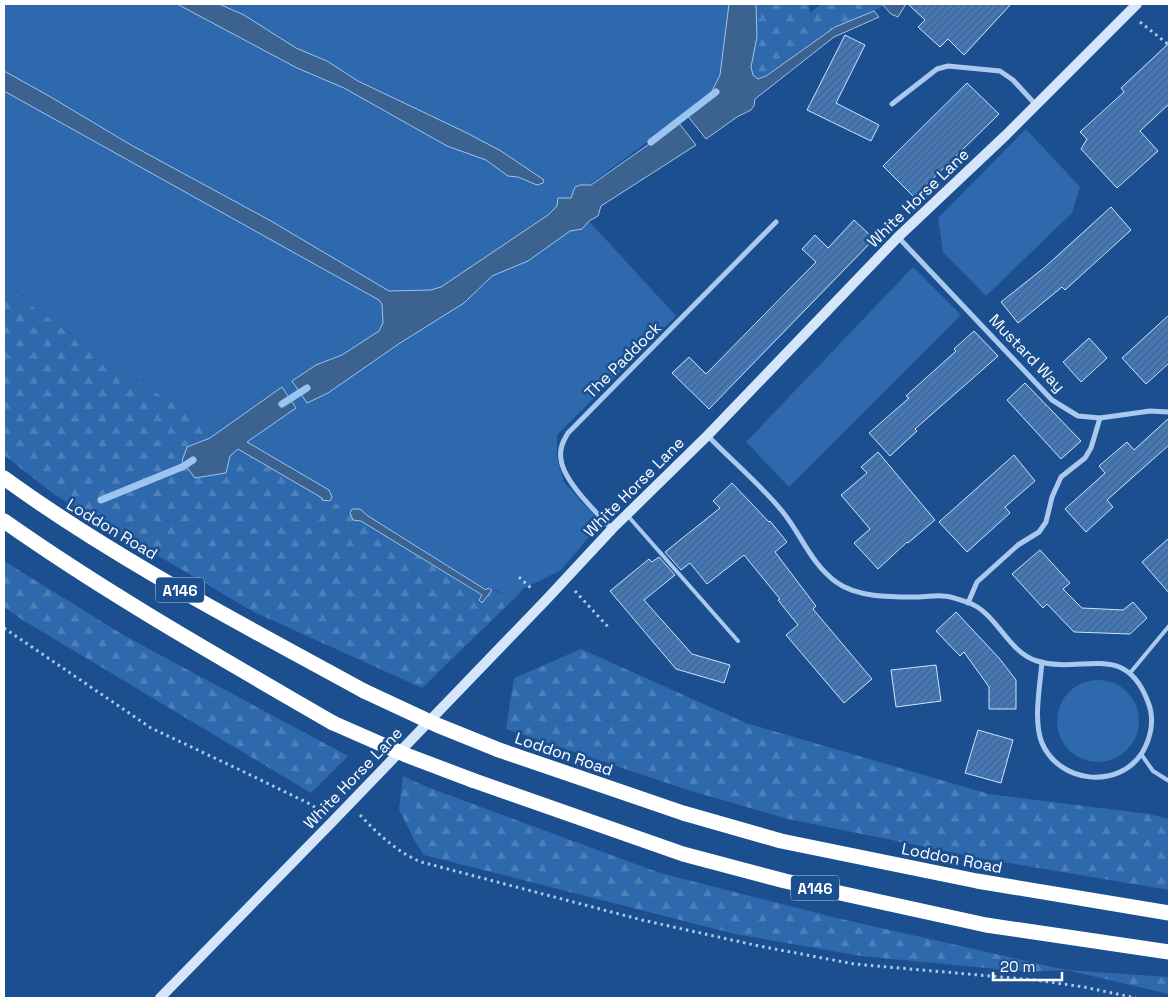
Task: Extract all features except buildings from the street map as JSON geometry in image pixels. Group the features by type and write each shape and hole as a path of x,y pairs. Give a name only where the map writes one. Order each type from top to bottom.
{"highway":[{"name":"Loddon Road","path":"4,478 53,514 159,578 364,691 437,725 499,750 684,813 780,841 977,882 1169,913"},
{"name":"A146","path":"4,521 59,560 164,625 333,723 406,755 472,780 683,854 785,881 986,925 1169,952"}],"street":[{"name":"White Horse Lane","path":"160,998 334,820 626,514 708,435 898,236 1036,106 1136,4"},
{"path":"892,104 937,69 948,66 1000,71 1013,80 1036,106"},
{"name":"The Paddock","path":"612,529 584,499 567,476 561,460 561,446 568,433 776,222"},
{"name":"Mustard Way","path":"898,236 1052,400 1078,416 1100,418 1150,412 1169,412"},
{"path":"968,602 977,582 1018,545 1039,532 1046,522 1052,497 1061,477 1085,458 1091,448 1100,418"},
{"path":"708,435 783,512 801,542 836,582 852,590 874,594 944,596 968,602 980,608 1026,656 1042,662 1061,665 1106,663 1118,666 1130,673 1144,693 1152,718 1147,743 1141,754 1132,764 1121,772 1095,778 1081,776 1069,771 1048,754 1038,729 1042,662"}],"lane":[{"path":"626,514 738,641"},
{"path":"1130,673 1169,626"},
{"path":"1141,754 1153,771 1169,781"}],"path":[{"path":"1128,12 1169,45"},
{"path":"564,580 610,630"},
{"path":"4,628 151,728 308,803 334,820"},
{"path":"349,804 378,834 409,857 421,862 642,920 759,946 854,964 1035,980 1084,987 1136,998"}],"green space":[{"path":"4,4 729,4 720,75 709,97 571,198 589,221 676,316 557,435 557,457 564,482 601,523 561,570 523,589 515,598 489,588 486,590 368,516 360,509 352,509 350,513 330,501 332,497 329,490 246,442 282,387 217,433 96,353 4,285"},
{"path":"756,4 809,4 810,13 821,4 886,4 835,27 766,76 758,79 753,76 751,67"},
{"path":"1026,129 1080,187 1072,213 986,296 943,252 938,218"},
{"path":"913,267 961,315 789,487 746,442"},
{"path":"4,285 96,353 217,433 210,438 187,447 230,456 238,449 323,498 323,500 341,506 354,520 361,521 482,596 479,600 482,602 492,590 515,598 422,688 252,611 55,495 4,455"},
{"path":"4,561 125,636 348,756 311,793 4,607"},
{"path":"581,649 746,723 989,794 1149,814 1169,819 1169,890 985,859 788,819 691,791 506,729 514,678"},
{"path":"1098,680 1114,683 1127,692 1136,705 1139,721 1136,737 1127,750 1114,759 1098,762 1082,759 1069,750 1060,737 1057,721 1060,705 1069,692 1082,683"},
{"path":"403,776 427,787 660,873 837,918 1066,970 1028,972 861,956 735,934 424,855 414,840 399,809"},
{"path":"1066,970 1169,977 1169,994"}],"shaded area":[{"path":"177,4 219,4 244,15 296,48 327,61 358,81 501,151 544,180 543,183 537,185 518,177 508,176 486,160 447,146 344,88 297,68"},
{"path":"729,4 756,4 757,37 751,67 753,75 758,79 766,76 835,27 874,11 879,17 834,37 755,99 751,110 737,117 706,139 687,115 709,97 720,75"},
{"path":"906,4 898,17 891,14 883,5"},
{"path":"4,71 131,145 271,221 389,291 431,290 441,287 548,215 557,206 558,198 571,198 575,187 591,185 679,123 696,145 601,206 598,216 589,221 582,229 570,231 528,261 492,276 464,303 400,343 328,393 307,403 292,381 316,365 342,355 379,331 383,323 382,304 379,300 4,91"},
{"path":"282,387 296,408 247,442 329,490 332,497 330,501 322,500 322,498 238,449 230,456 226,473 195,478 182,461 187,447 210,438"},
{"path":"352,509 360,509 368,516 486,590 488,588 492,590 482,603 479,600 482,595 361,521 353,520 350,513"}],"waterway":[{"path":"651,142 716,92"},
{"path":"282,404 307,388"},
{"path":"101,500 182,467 193,460"}]}
